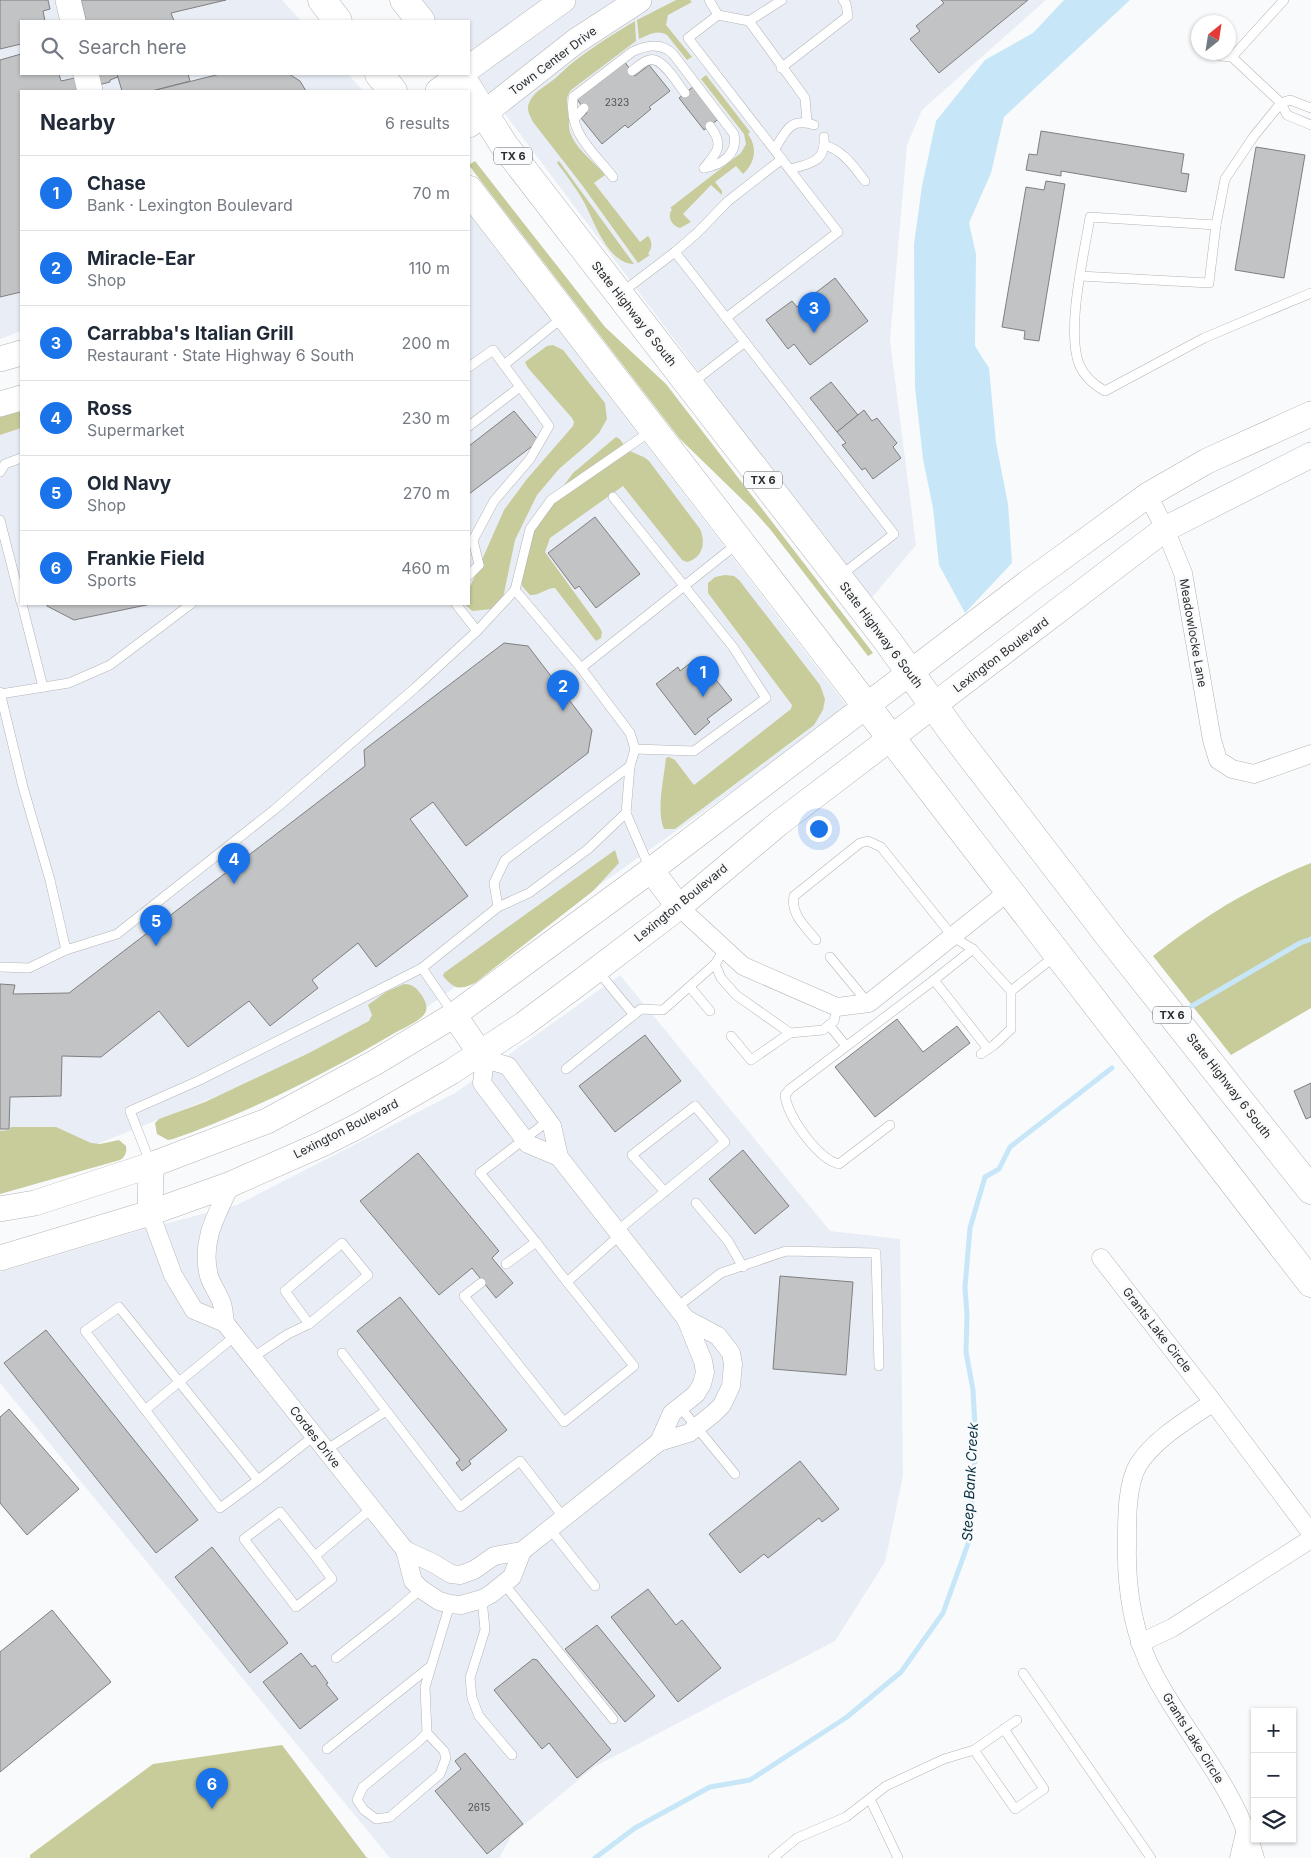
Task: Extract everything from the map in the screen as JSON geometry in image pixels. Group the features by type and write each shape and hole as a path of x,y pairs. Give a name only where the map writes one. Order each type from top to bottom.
{"main road":[{"path":"68,0 73,20"},
{"path":"322,0 337,20"},
{"path":"404,0 420,20"},
{"path":"470,67 563,0"},
{"name":"Town Center Drive","path":"476,119 576,41 639,0"},
{"path":"86,75 90,90"},
{"path":"380,75 392,90"},
{"path":"439,90 459,75"},
{"name":"State Highway 6 South","path":"463,75 467,90"},
{"name":"State Highway 6 South","path":"470,99 476,119 504,145 838,578 1114,943 1311,1190"},
{"path":"470,191 1311,1283"},
{"path":"0,359 20,353"},
{"path":"0,404 20,398"},
{"path":"0,1210 35,1203 152,1165 267,1121 376,1062 454,1015 651,870 1030,581 1148,495 1207,461 1311,414"},
{"name":"Lexington Boulevard","path":"0,1258 150,1213 231,1184 358,1126 482,1056 679,906 774,827 1165,529 1311,455"},
{"path":"651,870 679,906"},
{"path":"454,1015 482,1056"},
{"path":"150,1213 152,1165"}],"street":[{"name":"Meadowlocke Lane","path":"1148,495 1165,529 1183,573 1212,740 1218,760 1232,769 1254,774 1311,754"},
{"path":"679,906 743,966 837,1008 869,1004 1009,891"},
{"name":"Cordes Drive","path":"559,1157 528,1144 524,1139 482,1083 482,1056 508,1066 552,1126 559,1157 681,1313 703,1361 705,1372 702,1384 696,1394 672,1413 659,1442"},
{"name":"Cordes Drive","path":"231,1184 209,1230 207,1245 209,1276 222,1303 230,1329 405,1550 413,1581 421,1589"},
{"name":"Cordes Drive","path":"150,1213 173,1275 194,1310 230,1329"},
{"name":"Grants Lake Circle","path":"1101,1258 1213,1402 1311,1533"},
{"name":"Cordes Drive","path":"405,1550 452,1574 460,1575 474,1570 494,1556 522,1551 659,1442 688,1433 714,1413 728,1396 731,1386 733,1364 731,1354 718,1336 681,1313"},
{"name":"Grants Lake Circle","path":"1213,1402 1152,1447 1137,1466 1129,1494 1127,1552 1129,1587 1140,1643 1154,1674 1220,1778 1245,1832 1254,1858"},
{"path":"1140,1643 1172,1628 1311,1539"},
{"path":"421,1589 439,1601 450,1604 461,1604 482,1599 512,1577 522,1551"},
{"path":"1239,1858 1245,1832"}],"lane":[{"path":"709,0 718,15 749,21 782,0"},
{"path":"781,68 848,16 846,4 843,0"},
{"path":"1236,53 1284,0"},
{"path":"718,15 688,38 838,232 726,318"},
{"path":"749,21 781,68 805,98 810,124 799,122 786,130 775,150"},
{"path":"613,177 579,136 575,126 573,98 632,52 642,47 655,45 662,46 673,54 734,134 735,142 732,151 718,165 704,168 715,155 719,146 717,137 710,126"},
{"path":"632,71 650,59 656,60 662,63 685,93"},
{"path":"1235,60 1281,103 1287,115 1311,125"},
{"path":"1080,276 1210,283 1216,225 1225,179 1254,136 1281,103 1290,100 1311,108"},
{"path":"575,118 584,108"},
{"path":"790,169 818,159 822,153 824,141 847,159 865,181"},
{"path":"619,294 675,252 697,233 728,201 782,159"},
{"path":"1216,225 1090,217 1073,329 1079,364 1092,384 1105,391 1204,338 1311,293"},
{"path":"675,252 894,534 838,578"},
{"path":"504,365 565,315"},
{"path":"689,385 745,342"},
{"path":"470,366 493,350 549,426 530,459 494,501 473,540 479,565"},
{"path":"470,425 520,387"},
{"path":"0,967 29,968 66,950 117,934 274,810 477,632 515,590 530,529 551,500 653,430"},
{"path":"0,472 5,464 20,458"},
{"path":"613,496 733,647 766,698 694,751 635,749"},
{"path":"0,520 20,595"},
{"path":"581,668 740,542"},
{"path":"470,553 479,565"},
{"path":"470,574 479,565"},
{"path":"515,590 581,668 630,733 635,749 630,766 626,813 651,870"},
{"path":"22,605 43,687"},
{"path":"66,950 50,880 23,787 0,693 68,683 110,665 190,605"},
{"path":"457,605 477,632"},
{"path":"498,907 494,883 505,860 630,766"},
{"path":"152,1165 130,1111 200,1080 422,968 498,907 529,893 588,849 626,813"},
{"path":"816,940 795,913 792,904 794,896 860,843 868,841 881,846 953,937 973,949 1011,991 1011,1029 984,1052 934,980"},
{"path":"566,1069 642,1010 663,1010 715,964 725,948"},
{"path":"890,1125 839,1164 824,1157 795,1123 786,1104 785,1095 790,1089 973,949"},
{"path":"1011,991 1057,954"},
{"path":"830,957 869,1004"},
{"path":"715,964 721,978 736,995 790,1033"},
{"path":"422,968 454,1015"},
{"path":"597,970 634,1015"},
{"path":"690,987 710,1011"},
{"path":"730,1036 751,1060 790,1033 823,1030 834,1021 837,1008"},
{"path":"829,1025 846,1046"},
{"path":"567,1282 665,1192 725,1142 694,1106 632,1154 665,1192"},
{"path":"481,1283 464,1296 564,1422 634,1366 480,1173 548,1121"},
{"path":"696,1203 728,1241 743,1267"},
{"path":"506,1264 536,1242"},
{"path":"252,1358 288,1334 310,1324 368,1275 342,1243 285,1291 310,1324"},
{"path":"681,1313 721,1273 786,1251 876,1253 879,1366"},
{"path":"258,1480 119,1308 85,1331 220,1508 258,1480 314,1436"},
{"path":"145,1410 178,1383 230,1329"},
{"path":"342,1353 460,1506 520,1461 564,1518"},
{"path":"680,1407 735,1474"},
{"path":"326,1450 386,1411"},
{"path":"315,1556 372,1508"},
{"path":"280,1512 315,1556 332,1579 296,1607 244,1539 280,1512"},
{"path":"550,1529 595,1586"},
{"path":"504,1584 613,1719"},
{"path":"336,1658 421,1589"},
{"path":"482,1599 485,1630 470,1678 472,1698 479,1716 512,1755"},
{"path":"427,1733 363,1786 358,1800 364,1810 376,1819 390,1817 440,1774 446,1758 444,1751 427,1733 424,1687 450,1604"},
{"path":"326,1749 432,1666"},
{"path":"1022,1673 1151,1858"},
{"path":"773,1858 797,1838 846,1817 886,1786 944,1759 974,1750 1017,1720"},
{"path":"974,1750 1015,1809 1044,1789 1004,1730"},
{"path":"870,1799 898,1858"}],"shaded area":[{"path":"0,0 282,0 300,20 20,20 20,75 349,75 362,90 20,90 20,331 0,339"},
{"path":"419,0 1046,0 922,110 907,145 890,340 916,545 870,600 470,67 470,20 434,20"},
{"path":"470,215 849,709 410,1019 0,1183 0,408 20,402 20,605 470,605"},
{"path":"620,975 830,1231 900,1239 903,1476 885,1562 835,1641 594,1767 512,1835 499,1858 390,1858 0,1383 0,1272 141,1230 237,1205 455,1093"}],"green space":[{"path":"676,0 690,0 692,2 668,15 666,25 692,57 687,60 667,35 663,33 649,34 639,39 637,20"},
{"path":"635,21 636,41 571,90 567,101 569,130 576,144 605,175 594,183 640,242 648,236 651,240 648,254 650,255 638,263 582,185 533,122 528,108 534,95 576,60"},
{"path":"706,75 750,132 748,134 753,145 754,155 750,165 743,174 736,166 715,182 722,191 722,195 711,185 683,214 691,222 680,228 674,225 671,220 672,209 670,208 741,153 746,144 744,134 701,79"},
{"path":"475,161 605,327 666,384 873,653 868,656 770,529 680,439 470,164"},
{"path":"559,161 634,264 625,262 609,249 597,230 581,197 557,163"},
{"path":"553,345 563,350 605,403 607,419 599,433 559,469 537,495 515,540 503,598 492,609 472,611 466,605 470,605 470,587 504,510 527,479 573,426 572,418 528,368 525,362 547,346"},
{"path":"20,401 20,428 0,435 0,407"},
{"path":"616,437 621,440 627,449 649,461 700,529 703,544 697,557 687,562 682,560 623,486 550,538 545,552 600,628 602,632 601,638 596,641 555,588 530,595 522,586 522,578 534,526 573,473"},
{"path":"734,576 739,580 820,685 825,699 823,710 814,725 675,829 664,829 661,804 666,758 669,757 675,760 694,785 791,709 792,705 708,593 708,583 715,577"},
{"path":"615,850 619,863 593,891 475,983 461,988 451,984 443,976 444,973"},
{"path":"1311,863 1311,1008 1231,1055 1153,956 1210,915 1248,892"},
{"path":"404,984 415,988 422,995 426,1003 425,1013 415,1022 340,1064 258,1105 173,1139 168,1140 157,1134 155,1123 159,1119 205,1102 307,1054 369,1021 372,1015 368,1005 386,992"},
{"path":"11,1127 56,1127 91,1143 100,1144 119,1140 126,1146 126,1152 120,1160 0,1194 0,1131 9,1130"},
{"path":"282,1745 367,1858 30,1858 30,1855 153,1764"}],"water":[{"path":"1064,0 1130,0 1004,117 991,173 969,223 976,254 975,346 989,368 996,443 1008,504 1012,563 965,613 939,565 933,508 923,459 915,387 914,244 922,186 936,121 985,60 1033,33"}],"building":[{"path":"0,0 48,0 50,9 43,11 45,20 20,20 20,44 0,49"},
{"path":"81,0 226,0 171,13 174,20 86,20"},
{"path":"941,0 1028,0 939,73 910,39 920,31 916,26 944,3"},
{"path":"20,54 20,75 59,75 61,81 88,75 117,75 118,77 110,80 110,82 79,90 20,90 20,292 0,297 0,60"},
{"path":"624,61 635,76 649,65 670,91 649,107 651,109 628,128 625,125 602,144 581,118 587,113 576,98"},
{"path":"117,75 188,75 190,81 156,90 122,90"},
{"path":"216,75 291,75 300,81 305,90 156,90"},
{"path":"694,86 720,118 704,130 679,98"},
{"path":"1041,131 1184,154 1181,173 1189,174 1186,192 1061,171 1061,176 1026,170 1029,154 1037,155"},
{"path":"1256,147 1305,155 1284,278 1235,270"},
{"path":"1046,181 1065,184 1039,341 1024,339 1025,331 1002,327 1026,187 1044,190"},
{"path":"835,278 868,321 810,365 794,344 788,349 766,320 792,301 797,307"},
{"path":"831,382 858,415 837,432 810,398"},
{"path":"864,410 872,421 877,418 897,443 893,447 901,458 873,479 865,468 862,470 842,445 846,443 837,432"},
{"path":"514,411 539,441 470,493 470,445"},
{"path":"595,517 640,574 596,608 579,586 575,589 548,553"},
{"path":"47,605 146,605 74,620"},
{"path":"504,643 528,646 592,730 588,753 466,846 433,802 410,819 468,896 376,967 358,943 312,980 318,988 270,1026 249,1001 188,1047 159,1011 101,1057 62,1056 61,1096 10,1097 9,1129 0,1129 0,984 15,985 13,994 69,993 365,766 364,750"},
{"path":"698,657 732,700 707,719 710,722 695,735 656,684 678,667 680,671"},
{"path":"897,1019 923,1052 957,1026 970,1043 875,1117 835,1067"},
{"path":"645,1035 681,1081 615,1132 579,1086"},
{"path":"1311,1083 1311,1117 1306,1119 1294,1091"},
{"path":"743,1150 789,1206 755,1234 709,1179"},
{"path":"418,1153 499,1251 492,1258 513,1283 496,1298 472,1268 439,1295 360,1201"},
{"path":"780,1276 853,1282 846,1375 773,1369"},
{"path":"400,1297 507,1430 469,1461 471,1464 462,1471 456,1463 460,1460 357,1331"},
{"path":"46,1330 198,1520 156,1553 4,1363"},
{"path":"9,1409 79,1489 27,1535 0,1503 0,1417"},
{"path":"800,1461 839,1509 822,1522 819,1518 768,1558 764,1554 740,1573 709,1534"},
{"path":"212,1547 288,1643 250,1673 175,1577"},
{"path":"648,1589 676,1625 682,1620 721,1668 678,1702 611,1617"},
{"path":"52,1610 111,1682 0,1772 0,1652"},
{"path":"597,1625 655,1696 625,1722 565,1649"},
{"path":"301,1653 312,1667 315,1665 328,1683 326,1684 338,1699 300,1729 263,1682"},
{"path":"533,1659 537,1660 611,1750 577,1778 549,1743 542,1749 494,1690"},
{"path":"465,1753 523,1824 487,1854 435,1791 461,1769 455,1761"}],"waterway":[{"path":"1192,1006 1300,943 1311,939"},
{"name":"Steep Bank Creek","path":"595,1858 635,1828 710,1787 750,1780 847,1717 901,1672 943,1613 969,1541 976,1447 973,1390 966,1352 967,1316 965,1287 970,1228 985,1177 999,1169 1010,1147 1112,1068"}],"place":[{"name":"Carrabba's Italian Grill","path":"814,333"},
{"name":"Chase","path":"703,697"},
{"name":"Miracle-Ear","path":"563,711"},
{"name":"Ross","path":"234,884"},
{"name":"Old Navy","path":"156,946"},
{"name":"Frankie Field","path":"212,1809"}]}
